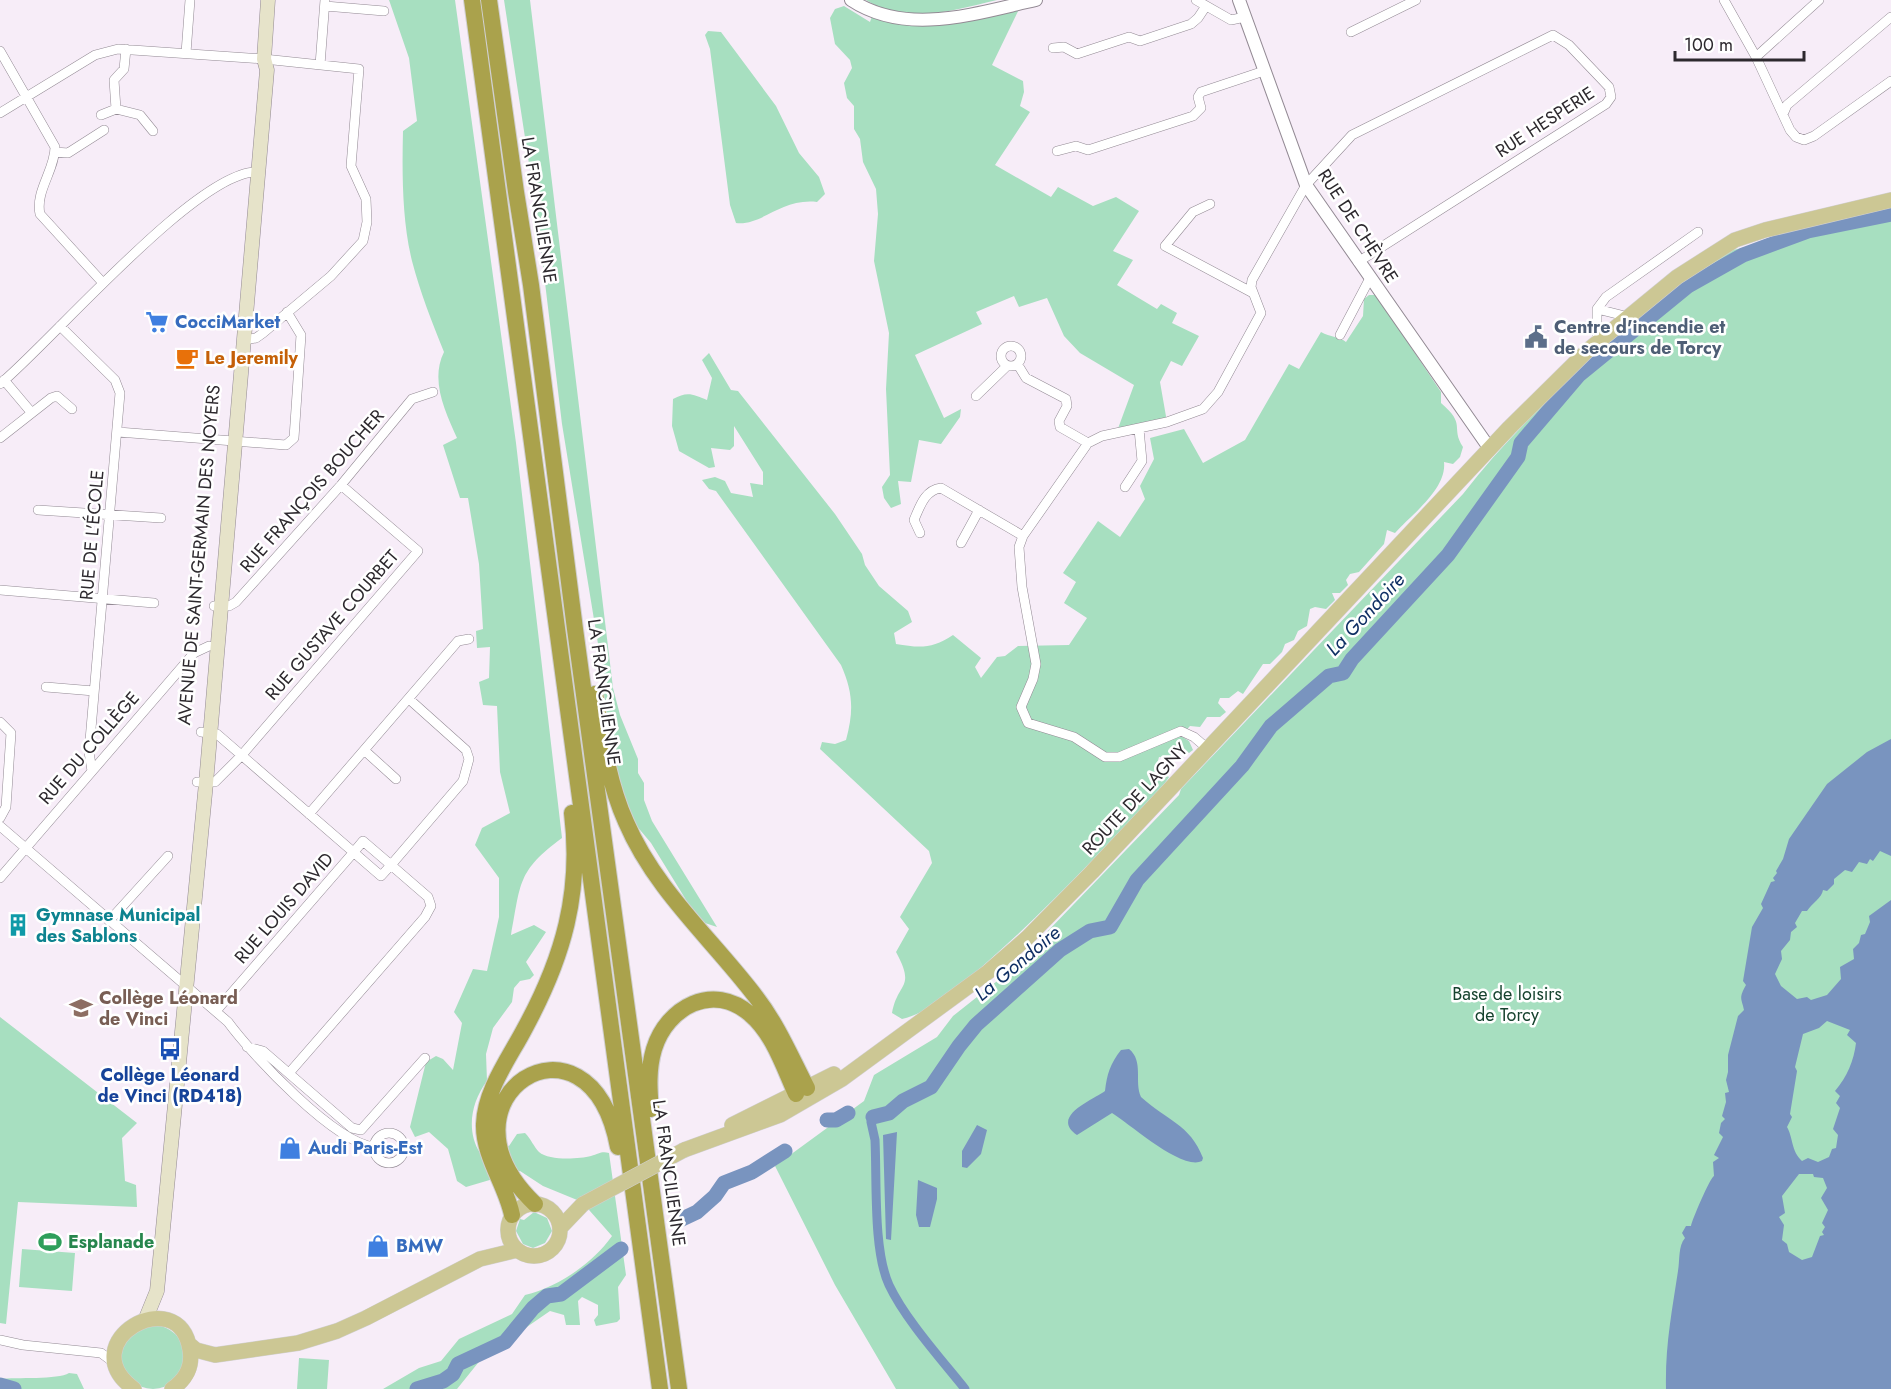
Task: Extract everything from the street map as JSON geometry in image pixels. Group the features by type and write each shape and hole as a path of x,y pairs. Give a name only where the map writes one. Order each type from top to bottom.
{"highway":[{"name":"LA FRANCILIENNE","path":"472,0 660,1389"},
{"name":"LA FRANCILIENNE","path":"489,0 531,285 575,629 679,1389"},
{"path":"575,629 586,648 612,783 631,833 664,886 757,999 778,1031 801,1097"},
{"path":"512,1215 487,1146 484,1124 492,1091 557,961 571,909 574,833 561,725 569,710"},
{"path":"655,1213 662,1194 649,1083 650,1063 659,1035 674,1014 691,1003 708,999 722,999 741,1007 752,1015 766,1034 801,1097"},
{"path":"543,1207 519,1185 505,1161 497,1130 503,1101 512,1087 527,1076 549,1070 577,1076 596,1092 608,1111 615,1131 622,1174 634,1192"}],"main road":[{"name":"AVENUE DE SAINT-GERMAIN DES NOYERS","path":"205,732 254,172 267,70 264,59 268,0"},
{"name":"AVENUE DE SAINT-GERMAIN DES NOYERS","path":"231,442 244,340 254,172"},
{"path":"1598,343 1698,262 1735,240 1765,230 1891,200"},
{"name":"ROUTE DE LAGNY","path":"583,1204 684,1150 758,1125 894,1040 959,995 1027,938 1551,384 1598,343"},
{"name":"AVENUE DE SAINT-GERMAIN DES NOYERS","path":"146,1318 158,1291 202,783 209,646 217,606"},
{"path":"480,1259 508,1233 512,1215 522,1206 583,1204"},
{"path":"172,1389 183,1380 189,1369 202,1359 215,1355 278,1348 337,1331 480,1259 517,1250 532,1255 547,1252 557,1240 560,1228 583,1204"},
{"path":"543,1207 560,1228"},
{"path":"508,1233 517,1250"},
{"name":"AVENUE DE SAINT-GERMAIN DES NOYERS","path":"158,1291 167,1321"},
{"path":"134,1389 120,1374 116,1364 117,1345 126,1330 146,1318 167,1321 179,1328 189,1344 196,1350 215,1355"},
{"path":"189,1344 189,1369"}],"street":[{"path":"186,53 190,0"},
{"path":"851,0 873,13 916,20 939,19 1036,0"},
{"path":"1196,0 1231,20 1245,17"},
{"name":"RUE DE CHÈVRE","path":"1239,0 1306,185 1490,449"},
{"path":"1351,32 1416,0"},
{"path":"1724,0 1756,57 1796,137 1810,139 1891,81"},
{"path":"1756,57 1819,0"},
{"path":"320,65 325,3 384,11"},
{"path":"1053,48 1064,47 1077,54 1130,37 1140,41 1191,24 1206,6"},
{"path":"1784,112 1787,105 1891,17"},
{"name":"RUE HESPERIE","path":"1306,185 1340,146 1359,130 1553,35 1569,45 1609,87 1611,96 1606,104 1358,262"},
{"path":"116,109 114,80 124,69 126,49"},
{"path":"0,113 95,55 126,49 264,59 359,69 351,166 366,199 367,222 363,241 350,257 256,338 244,340"},
{"path":"0,51 27,96 55,152 41,195 40,214 103,283"},
{"path":"1057,151 1076,146 1088,150 1193,116 1201,108 1198,97 1201,92 1264,71"},
{"path":"101,115 116,109 140,115 153,131"},
{"path":"55,152 68,153 104,130"},
{"path":"31,412 2,382 103,283 192,203 237,175 254,172"},
{"path":"1208,749 1194,737 1181,731 1119,758 1110,758 1074,737 1035,728 1024,719 1021,707 1036,671 1019,565 1023,536 1088,443 1102,436 1188,416 1210,403 1259,318 1261,309 1253,293 1252,280 1306,185"},
{"path":"1210,204 1193,212 1165,246 1253,293"},
{"path":"1598,343 1597,309 1618,288 1698,232"},
{"path":"1340,335 1370,278"},
{"path":"1597,309 1629,317"},
{"path":"118,432 286,445 294,438 301,335 287,312"},
{"name":"RUE DE L'ÉCOLE","path":"60,326 118,385 120,393 89,752 92,771"},
{"path":"1007,366 1001,355 1010,346 1016,347 1021,352 1022,359 1018,365"},
{"path":"1018,365 1026,378 1066,399 1068,406 1059,421 1060,427 1088,443"},
{"path":"976,396 1007,366 1018,365"},
{"name":"RUE FRANÇOIS BOUCHER","path":"217,606 236,602 341,485 412,399 433,392"},
{"path":"0,438 31,412 57,396 72,409"},
{"path":"1125,487 1142,461 1138,429"},
{"name":"RUE GUSTAVE COURBET","path":"202,783 215,782 241,756 418,551 341,485"},
{"path":"920,532 914,520 927,495 934,489 941,488 1023,536"},
{"path":"38,510 160,518"},
{"path":"961,543 979,510"},
{"path":"0,590 154,603"},
{"path":"309,814 458,641 469,639"},
{"name":"RUE DU COLLÈGE","path":"0,878 194,653 209,646"},
{"path":"46,687 94,691"},
{"path":"205,732 217,734 381,876 463,780 468,759 465,750 409,699"},
{"path":"0,722 11,733 6,807 0,818"},
{"path":"364,750 396,779"},
{"path":"0,826 165,970 216,1011 247,1047 342,1135 362,1145 374,1147"},
{"path":"290,1072 425,917 431,906 428,897 363,841 353,853"},
{"name":"RUE LOUIS DAVID","path":"216,1011 353,853"},
{"path":"109,921 168,856"},
{"path":"247,1047 263,1051 352,1128 361,1130 425,1058"},
{"path":"0,1340 23,1345 101,1353 116,1364"},
{"path":"101,1353 117,1345"}],"green space":[{"path":"389,0 455,0 516,443 562,838 536,860 523,879 511,935 534,925 546,932 526,962 534,975 530,979 520,981 514,988 512,1002 493,1028 486,1054 487,1081 477,1098 472,1117 473,1135 480,1153 509,1146 517,1134 525,1133 539,1152 550,1157 572,1158 609,1153 626,1275 618,1287 620,1319 617,1322 596,1326 594,1320 598,1315 598,1305 582,1297 578,1301 580,1325 566,1325 564,1315 550,1311 482,1358 457,1389 383,1389 419,1368 441,1361 459,1339 512,1314 525,1295 550,1286 573,1273 595,1256 612,1236 582,1202 543,1186 520,1171 466,1187 457,1181 448,1149 429,1132 415,1137 410,1127 426,1062 436,1056 443,1059 453,1070 462,1023 454,1012 473,969 487,971 499,917 499,878 475,845 482,828 510,813 500,772 497,706 483,705 479,682 489,678 490,647 477,648 476,631 483,629 479,564 468,498 460,498 443,445 457,438 444,406 439,384 438,373 444,352 419,284 406,229 403,131 417,121 409,58"},
{"path":"504,0 530,0 613,688 620,715 638,759 638,773 644,783 644,800 652,821 717,927 699,921 651,843 635,824 620,787 608,732 599,650 562,424 537,216"},
{"path":"866,0 997,0 930,14 914,14 881,8"},
{"path":"1022,3 992,65 1023,81 1024,92 1020,106 1030,112 995,165 1051,197 1058,187 1093,206 1116,197 1139,211 1113,251 1133,260 1117,285 1157,309 1161,304 1177,313 1172,323 1199,336 1182,366 1171,361 1160,382 1167,422 1116,434 1134,385 1080,353 1064,336 1047,298 1019,307 1014,296 976,312 982,324 915,355 944,418 961,409 960,417 941,444 919,440 911,482 898,481 901,504 891,508 884,498 882,487 890,475 886,389 889,333 874,261 878,214 876,189 863,162 860,139 854,129 854,106 847,98 844,83 852,68 850,60 835,44 830,18 835,9 844,6 870,22 873,13 900,19"},
{"path":"708,31 721,32 776,106 799,153 819,177 825,194 817,202 793,204 755,220 736,223 730,205 710,49 705,35"},
{"name":"Base de loisirs de Torcy","path":"1891,213 1891,1389 896,1389 835,1285 775,1166 864,1101 874,1075 937,1037 953,1016 1044,944 1046,933 1463,494 1520,429 1550,398 1615,340 1715,258 1733,250"},
{"path":"1369,295 1376,295 1441,392 1441,403 1456,421 1459,440 1463,447 1460,457 1453,464 1444,462 1440,482 1427,500 1395,533 1387,530 1384,544 1359,572 1350,574 1346,580 1348,585 1340,593 1332,593 1335,600 1326,609 1315,607 1310,609 1307,626 1298,631 1294,640 1285,644 1282,652 1270,664 1263,664 1243,694 1238,691 1229,698 1220,698 1218,703 1226,712 1220,717 1207,717 1200,727 1190,726 1181,736 1189,741 1193,750 1189,753 1183,749 1172,758 1159,757 1156,768 1169,777 1165,783 1032,921 966,981 936,1004 902,1019 892,1013 905,979 902,964 896,952 909,929 900,917 932,863 929,851 820,749 822,742 835,744 846,740 851,702 848,684 841,665 716,491 709,489 702,480 715,477 725,481 731,493 753,497 750,483 763,485 763,472 734,426 734,446 730,450 711,448 715,467 709,468 679,451 672,426 673,399 690,394 707,400 712,378 702,360 709,353 731,390 738,391 835,514 862,554 865,565 879,586 908,611 912,622 894,633 896,644 926,646 939,643 953,635 981,658 975,667 981,678 997,657 1005,656 1018,646 1069,645 1087,618 1064,603 1076,582 1063,573 1098,521 1120,537 1145,499 1140,486 1154,459 1150,438 1184,429 1203,463 1245,440 1289,364 1299,369 1321,332 1346,342 1363,316 1364,299"},
{"path":"0,1017 137,1123 122,1138 125,1181 136,1185 137,1207 18,1202 6,1324 0,1323"},
{"path":"534,1212 547,1218 552,1231 545,1243 533,1248 523,1244 516,1231 520,1219 524,1220"},
{"path":"22,1249 75,1253 72,1291 19,1287"},
{"path":"153,1325 171,1331 179,1339 185,1357 179,1375 171,1383 153,1389 135,1383 127,1375 121,1357 127,1339 135,1331"},
{"path":"299,1358 329,1360 327,1389 297,1389"},
{"path":"77,1374 84,1389 0,1389 0,1379 47,1377"}],"water":[{"path":"1891,739 1891,856 1880,851 1873,861 1870,859 1867,864 1859,862 1852,872 1845,870 1834,879 1834,884 1827,891 1823,890 1821,896 1807,911 1802,911 1795,923 1797,927 1791,932 1790,940 1781,951 1782,959 1775,974 1781,986 1797,999 1807,997 1811,1000 1827,995 1841,979 1840,967 1854,959 1853,949 1859,943 1861,935 1865,934 1870,922 1869,916 1891,900 1891,1389 1666,1389 1669,1329 1680,1249 1685,1238 1682,1233 1686,1226 1691,1226 1705,1191 1714,1176 1713,1162 1719,1158 1714,1155 1723,1137 1719,1133 1721,1123 1725,1119 1722,1116 1726,1102 1725,1093 1729,1092 1726,1080 1728,1055 1738,1016 1744,1010 1741,996 1746,985 1743,981 1752,927 1763,908 1761,904 1771,882 1775,881 1773,878 1783,859 1789,839 1827,784 1867,752","holes":["1827,1021 1850,1030 1847,1035 1856,1043 1855,1049 1852,1062 1835,1091 1840,1096 1836,1103 1840,1108 1833,1129 1838,1135 1836,1148 1832,1149 1829,1157 1818,1162 1808,1158 1802,1161 1796,1153 1787,1127 1792,1117 1790,1114 1797,1071 1795,1067 1803,1034 1819,1028","1799,1174 1813,1174 1814,1177 1823,1178 1827,1188 1821,1198 1828,1210 1822,1223 1825,1227 1822,1232 1824,1235 1820,1236 1812,1257 1802,1260 1789,1252 1787,1244 1782,1240 1784,1225 1779,1217 1785,1213 1782,1196"]},
{"path":"1129,1049 1134,1054 1138,1066 1138,1085 1141,1097 1191,1137 1198,1147 1202,1161 1193,1162 1169,1153 1112,1113 1077,1135 1070,1128 1068,1121 1071,1115 1084,1103 1105,1091 1108,1074 1114,1060 1121,1050"},
{"path":"977,1125 987,1130 981,1154 967,1168 962,1167 962,1151"},
{"path":"897,1132 891,1240 886,1239 883,1135"},
{"path":"918,1180 937,1188 937,1199 930,1227 919,1227 916,1215"}],"waterway":[{"name":"La Gondoire","path":"873,1117 889,1113 903,1101 931,1087 976,1025 1060,950 1090,931 1110,927 1137,880 1242,766 1271,726 1329,676 1343,673 1352,659 1448,555 1518,457 1521,443 1579,375 1688,286 1743,255 1808,231 1891,214"},
{"name":"La Gondoire","path":"827,1120 836,1120 848,1113"},
{"path":"873,1117 871,1122 875,1140 878,1235 880,1253 889,1285 904,1311 965,1389"},
{"name":"La Gondoire","path":"680,1220 697,1212 715,1196 724,1183 752,1172 785,1151"},
{"name":"La Gondoire","path":"417,1389 443,1381 453,1374 458,1364 505,1342 533,1308 547,1296 561,1294 621,1249"},
{"name":"La Gondoire","path":"0,1385 14,1389"}],"place":[{"name":"CocciMarket","path":"157,322"},
{"name":"Centre d'incendie et de secours de Torcy","path":"1536,337"},
{"name":"Le Jeremily","path":"187,358"},
{"name":"Gymnase Municipal des Sablons","path":"18,925"},
{"name":"Collège Léonard de Vinci","path":"81,1008"},
{"name":"Collège Léonard de Vinci (RD418)","path":"170,1049"},
{"name":"Audi Paris-Est","path":"290,1148"},
{"name":"Esplanade","path":"50,1242"},
{"name":"BMW","path":"378,1246"}]}
